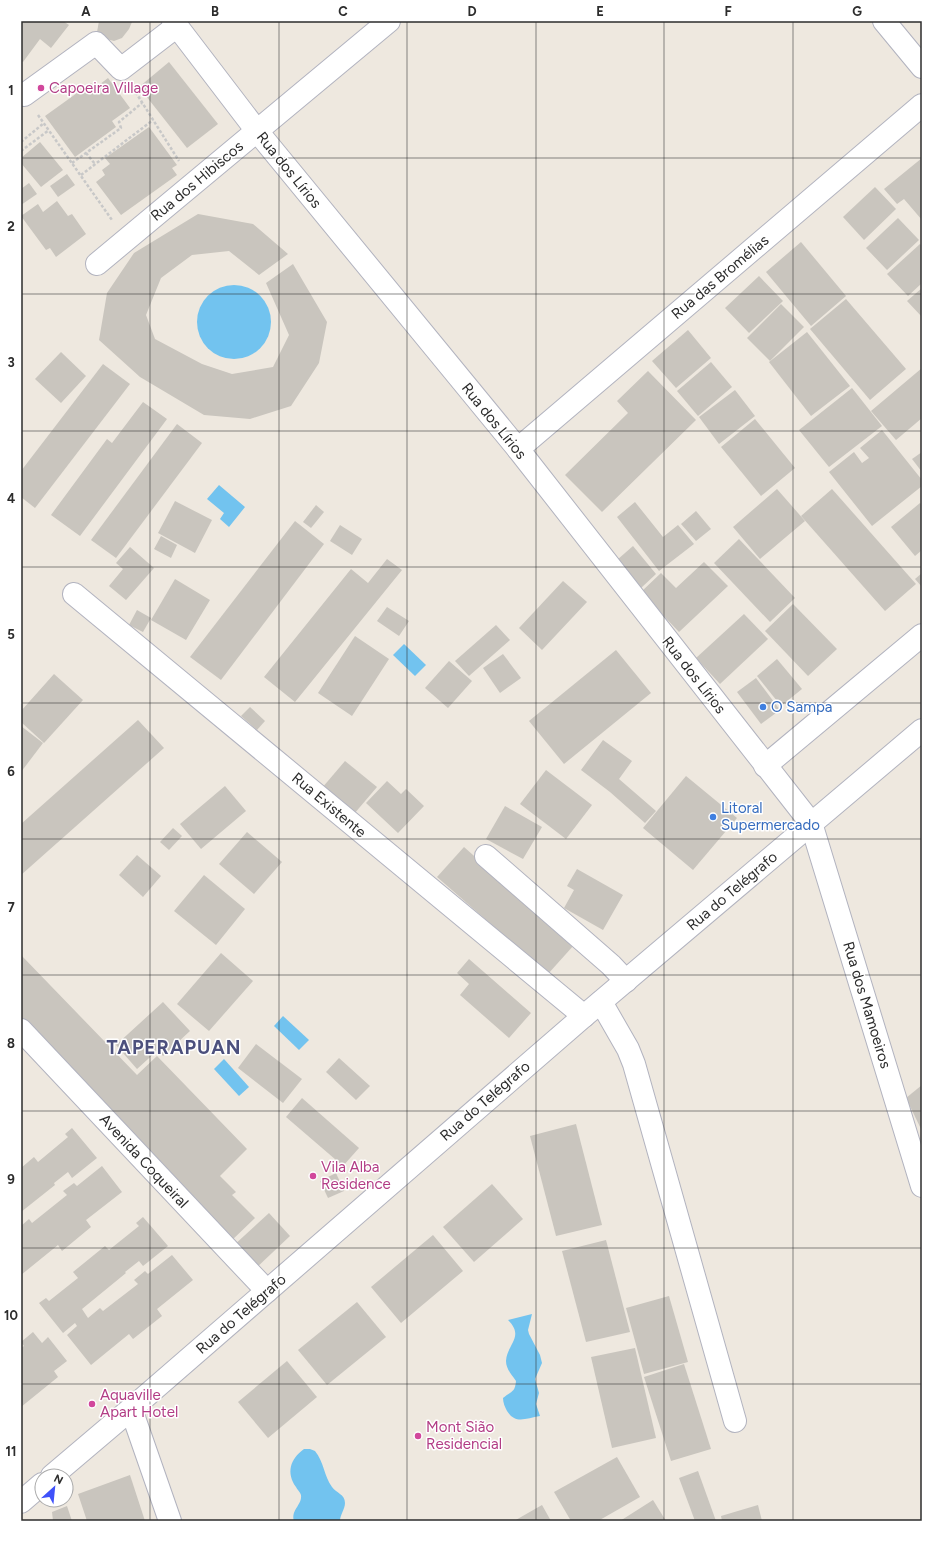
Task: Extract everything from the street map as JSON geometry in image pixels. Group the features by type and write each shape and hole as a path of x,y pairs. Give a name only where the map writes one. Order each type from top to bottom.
{"street":[{"name":"Rua dos Hibiscos","path":"97,264 389,21"},
{"path":"884,21 922,67"},
{"name":"Rua dos Lírios","path":"175,24 257,131 518,449 811,823"},
{"path":"24,95 96,43 121,69 175,24"},
{"name":"Rua das Bromélias","path":"518,449 922,105"},
{"name":"Rua Existente","path":"74,594 592,1009"},
{"path":"765,766 922,635"},
{"name":"Rua do Telégrafo","path":"61,1468 592,1009 922,730"},
{"name":"Rua dos Mamoeiros","path":"811,823 922,1186"},
{"path":"486,856 611,965 626,981"},
{"path":"592,1009 628,1049 634,1064 735,1421"},
{"name":"Avenida Coqueiral","path":"21,1030 267,1291"},
{"path":"131,1409 170,1521"},
{"path":"21,1502 34,1491"}],"path":[{"path":"121,69 179,161"},
{"path":"24,95 126,240"},
{"path":"72,163 121,128 119,122 142,103"},
{"path":"81,175 153,120"},
{"path":"21,142 44,124"},
{"path":"21,151 49,130"},
{"path":"86,153 95,164"}],"water":[{"path":"234,285 248,288 260,296 268,308 271,322 268,336 260,348 248,356 234,359 220,356 208,348 200,336 197,322 200,308 208,296 220,288"},
{"path":"219,485 245,507 229,527 220,519 224,513 207,499"},
{"path":"404,644 426,665 415,676 393,655"},
{"path":"283,1016 309,1040 299,1050 274,1026"},
{"path":"224,1059 249,1087 239,1096 214,1069"},
{"path":"532,1314 528,1330 540,1355 542,1363 535,1379 539,1393 536,1404 540,1416 522,1420 514,1418 510,1415 504,1405 503,1400 503,1398 514,1390 516,1381 506,1364 507,1355 515,1336 513,1326 508,1320"},
{"path":"304,1449 315,1451 329,1483 345,1500 340,1521 294,1521 293,1517 301,1496 293,1482 290,1471 295,1457"}],"building":[{"path":"21,21 63,21 69,25 51,48 40,39 23,62 21,61"},
{"path":"99,21 132,22 122,38 114,41 103,38 97,32"},
{"path":"169,62 218,124 187,148 139,87"},
{"path":"108,78 130,108 112,121 116,127 75,157 45,116 91,83 95,88"},
{"path":"149,127 177,165 172,168 177,175 121,215 96,182 105,175 102,170 110,164 105,158"},
{"path":"40,142 63,170 41,187 21,163 21,158"},
{"path":"922,158 922,220 904,199 897,204 884,189"},
{"path":"67,174 75,185 58,197 50,186"},
{"path":"29,183 37,194 21,205 21,189"},
{"path":"875,187 896,209 864,240 843,217"},
{"path":"57,201 68,216 72,214 86,234 56,257 50,248 46,250 21,216 38,204 43,212"},
{"path":"198,214 253,224 288,254 259,275 229,251 192,255 161,278 146,315 155,339 202,364 232,374 273,367 289,335 266,283 293,264 327,322 319,363 291,406 250,419 204,415 140,377 99,340 107,293 134,253"},
{"path":"898,218 919,240 887,270 866,248"},
{"path":"801,242 846,296 811,326 766,272"},
{"path":"920,244 922,246 922,283 908,296 887,274"},
{"path":"759,276 783,301 749,333 725,308"},
{"path":"922,288 922,317 907,301"},
{"path":"846,299 906,369 870,400 810,329"},
{"path":"781,304 804,327 770,361 747,338"},
{"path":"688,330 711,358 676,388 652,361"},
{"path":"807,332 850,386 811,416 769,362"},
{"path":"61,352 86,376 61,403 35,379"},
{"path":"711,362 732,387 698,416 677,391"},
{"path":"103,364 130,384 35,508 21,497 21,471"},
{"path":"922,368 922,418 896,440 871,411"},
{"path":"648,371 696,420 602,512 565,475 628,413 617,401"},
{"path":"852,388 882,426 829,467 799,430"},
{"path":"735,390 755,416 719,444 699,417"},
{"path":"143,402 167,419 80,536 51,515 107,439 112,443"},
{"path":"755,419 795,468 761,496 721,447"},
{"path":"177,424 202,443 116,558 91,540"},
{"path":"882,430 922,480 922,486 872,526 829,472 854,452 862,463 869,458 860,448"},
{"path":"922,452 922,472 912,459"},
{"path":"777,489 805,521 760,559 733,527"},
{"path":"832,489 916,584 885,611 801,516"},
{"path":"175,501 212,520 195,553 158,533"},
{"path":"635,502 663,537 678,525 694,544 659,571 617,517"},
{"path":"920,503 922,505 922,550 915,556 891,527"},
{"path":"316,505 324,512 311,528 303,522"},
{"path":"696,511 711,529 696,541 681,524"},
{"path":"295,521 324,544 221,680 190,657"},
{"path":"340,525 362,539 352,555 330,541"},
{"path":"161,536 177,545 171,558 154,549"},
{"path":"739,539 795,598 770,622 714,563"},
{"path":"633,546 656,574 641,588 617,560"},
{"path":"130,547 154,568 126,600 109,586 123,569 116,563"},
{"path":"387,559 402,570 295,702 264,677 351,569 368,583"},
{"path":"704,562 728,586 679,632 641,592 661,573 676,588"},
{"path":"922,573 922,587 915,579"},
{"path":"175,579 210,600 186,640 151,620"},
{"path":"563,581 587,602 542,650 519,628"},
{"path":"793,604 837,649 808,676 765,631"},
{"path":"387,607 409,621 399,636 377,621"},
{"path":"137,610 151,618 143,632 129,625"},
{"path":"744,614 768,639 720,684 696,658"},
{"path":"496,625 510,640 469,676 455,661"},
{"path":"355,636 389,659 352,716 318,693"},
{"path":"616,650 651,693 564,764 529,721"},
{"path":"503,654 521,678 500,693 483,668"},
{"path":"777,659 802,689 781,706 757,676"},
{"path":"449,661 472,681 448,708 425,688"},
{"path":"54,674 83,700 44,743 21,722 21,711"},
{"path":"756,678 780,710 761,724 737,692"},
{"path":"250,707 265,721 257,730 241,716"},
{"path":"138,720 164,748 21,875 21,824"},
{"path":"21,726 43,743 21,772"},
{"path":"603,740 632,761 619,779 656,811 645,823 610,792 581,770"},
{"path":"345,761 377,787 354,814 322,788"},
{"path":"546,770 592,805 566,839 520,804"},
{"path":"686,776 737,818 693,870 643,828"},
{"path":"387,781 401,794 406,789 424,806 398,833 366,803"},
{"path":"225,786 246,811 201,849 180,824"},
{"path":"505,806 542,827 523,859 486,839"},
{"path":"173,828 182,836 169,850 160,842"},
{"path":"247,832 282,862 254,894 219,864"},
{"path":"464,847 574,945 548,974 437,877"},
{"path":"137,855 161,876 143,897 119,875"},
{"path":"577,869 623,895 603,930 564,908 574,890 567,886"},
{"path":"204,875 245,909 216,945 174,911"},
{"path":"221,953 253,981 209,1031 177,1004"},
{"path":"21,955 137,1075 157,1056 247,1149 220,1176 236,1192 232,1195 255,1218 230,1242 21,1025"},
{"path":"469,959 531,1013 509,1038 460,995 469,984 457,973"},
{"path":"163,1002 190,1031 163,1056 158,1050 137,1069 116,1045"},
{"path":"256,1044 302,1079 283,1103 238,1068"},
{"path":"339,1058 370,1086 356,1100 326,1072"},
{"path":"922,1085 922,1131 906,1098"},
{"path":"302,1098 359,1148 343,1166 286,1117"},
{"path":"576,1124 602,1225 556,1236 530,1136"},
{"path":"72,1128 97,1158 72,1178 68,1172 54,1183 55,1185 21,1212 21,1168 34,1157 38,1162 68,1137 65,1134"},
{"path":"102,1166 122,1192 86,1220 91,1227 62,1251 58,1245 21,1275 21,1226 29,1219 32,1223 67,1195 63,1191 74,1183 77,1186"},
{"path":"336,1173 344,1191 328,1198 320,1181"},
{"path":"492,1184 523,1219 474,1262 443,1227"},
{"path":"269,1213 290,1236 254,1270 233,1246"},
{"path":"143,1217 168,1246 143,1266 139,1261 82,1309 88,1318 100,1308 103,1311 138,1284 134,1280 145,1271 148,1274 172,1255 193,1280 157,1309 162,1316 133,1339 129,1334 91,1365 67,1335 77,1326 75,1323 63,1333 39,1303 46,1298 49,1301 78,1278 73,1272 105,1246 109,1250 139,1226 136,1223"},
{"path":"433,1235 463,1271 401,1323 371,1287"},
{"path":"606,1240 630,1332 586,1342 562,1251"},
{"path":"669,1296 688,1362 644,1374 626,1308"},
{"path":"357,1302 386,1337 327,1385 298,1350"},
{"path":"33,1332 42,1343 48,1337 67,1361 54,1371 58,1377 21,1407 21,1348 24,1346 21,1342"},
{"path":"635,1348 656,1438 612,1448 591,1357"},
{"path":"287,1361 317,1397 268,1438 238,1402"},
{"path":"684,1364 711,1449 671,1461 644,1377"},
{"path":"617,1457 640,1497 598,1521 571,1521 554,1492"},
{"path":"698,1471 716,1521 695,1521 679,1478"},
{"path":"130,1475 145,1521 87,1521 78,1494"},
{"path":"653,1500 666,1521 620,1521"},
{"path":"542,1505 551,1521 514,1521"},
{"path":"758,1505 762,1521 722,1521 721,1516"},
{"path":"62,1508 68,1508 72,1521 53,1521 52,1512"}],"place":[{"name":"Capoeira Village","path":"41,88"},
{"name":"O Sampa","path":"763,707"},
{"name":"Litoral Supermercado","path":"713,817"},
{"name":"Vila Alba Residence","path":"313,1176"},
{"name":"Aquaville Apart Hotel","path":"92,1404"},
{"name":"Mont Sião Residencial","path":"418,1436"}],"district":[{"name":"TAPERAPUAN","path":"174,1047"}]}
